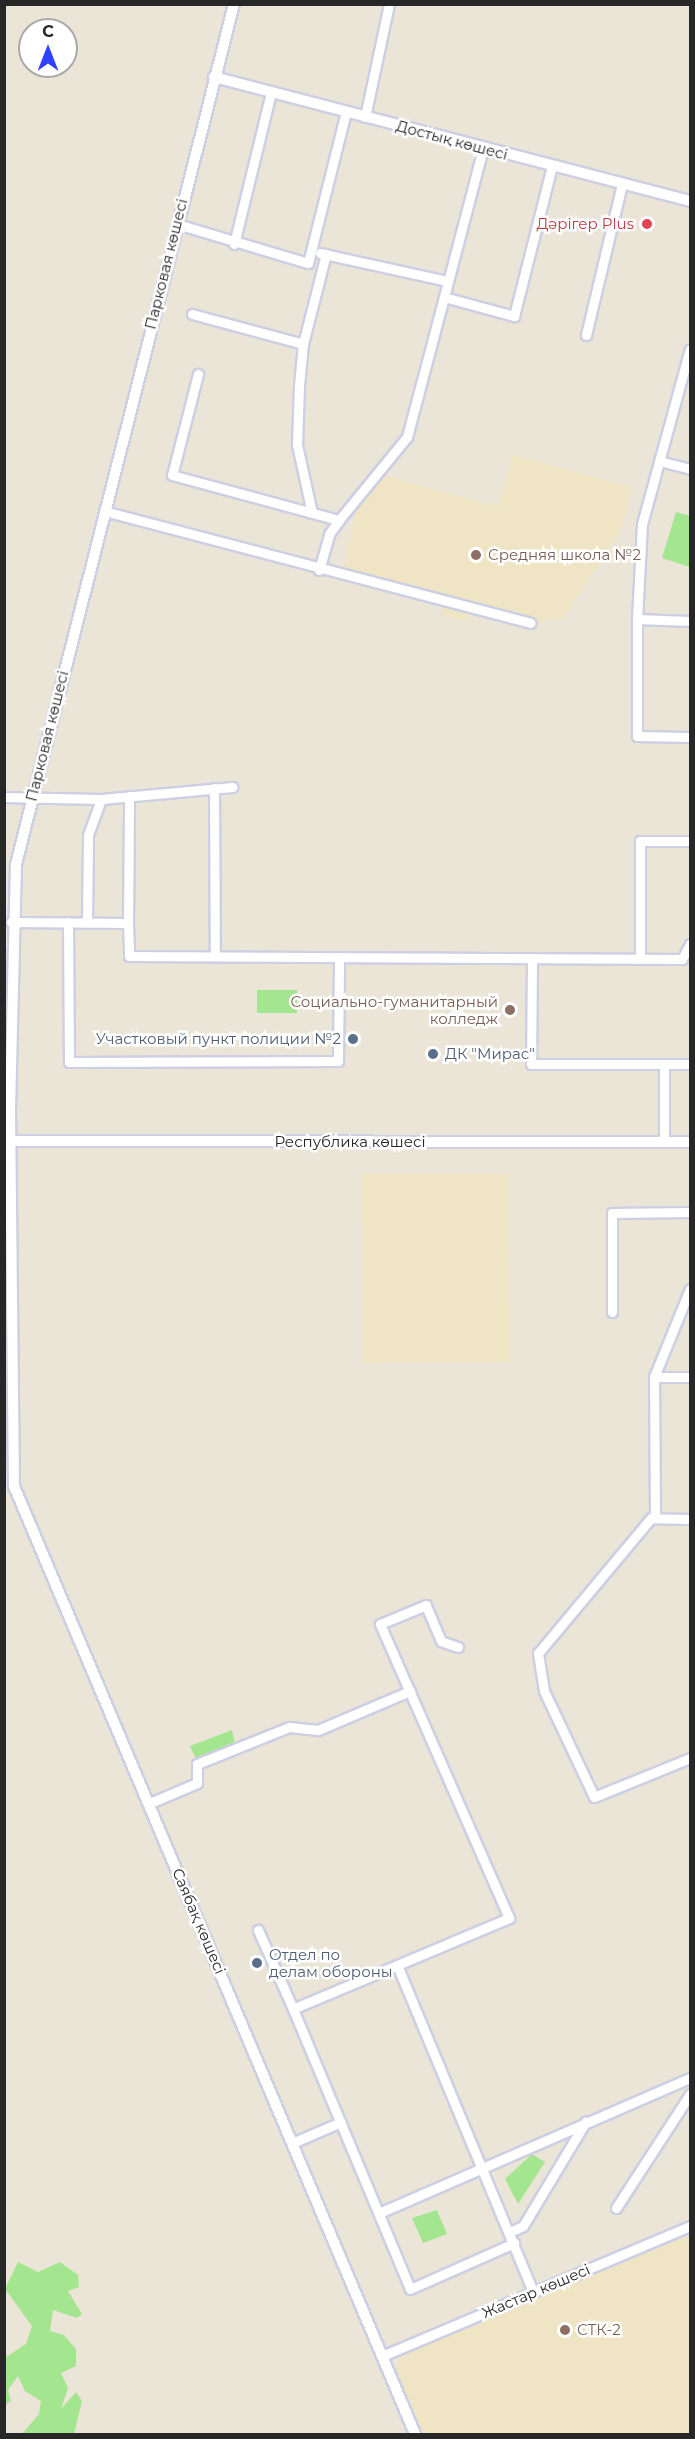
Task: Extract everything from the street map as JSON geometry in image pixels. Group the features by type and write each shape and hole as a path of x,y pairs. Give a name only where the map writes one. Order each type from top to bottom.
{"street":[{"name":"Парковая көшесі","path":"9,1488 11,922 16,864 234,4"},
{"path":"365,117 389,4"},
{"name":"Достық көшесі","path":"214,77 690,201"},
{"path":"234,244 271,92"},
{"path":"177,224 234,244 309,263 346,112"},
{"path":"320,570 329,534 407,437 483,148"},
{"path":"444,297 514,316 552,166"},
{"path":"586,335 622,184"},
{"path":"312,251 447,280"},
{"path":"312,513 297,446 303,344 326,254"},
{"path":"192,314 303,344"},
{"path":"690,349 642,524 637,619 637,736 690,737"},
{"path":"198,374 172,476 339,520"},
{"path":"659,461 690,468"},
{"path":"104,511 320,570 531,623"},
{"path":"637,619 690,621"},
{"path":"4,797 101,799 232,787"},
{"path":"214,788 214,956"},
{"path":"129,796 129,956 682,959 690,944"},
{"path":"87,922 88,835 101,799"},
{"path":"640,959 640,841 690,841"},
{"path":"11,922 128,923"},
{"path":"68,922 69,1062 338,1061 339,957"},
{"path":"532,958 531,1064 690,1064"},
{"path":"664,1064 664,1142"},
{"name":"Республика көшесі","path":"10,1141 690,1142"},
{"path":"612,1312 612,1213 690,1212"},
{"path":"689,1295 654,1377 655,1518 538,1653 544,1691 594,1797 690,1758"},
{"path":"654,1377 690,1377"},
{"name":"Саябақ көшесі","path":"9,1488 150,1803 415,2434"},
{"path":"655,1518 690,1519"},
{"path":"293,2009 510,1918 380,1624 426,1605 441,1641 458,1647"},
{"path":"150,1803 197,1783 197,1764 289,1727 318,1730 410,1691"},
{"path":"258,1930 410,2289 514,2243"},
{"path":"397,1965 510,2232 533,2292"},
{"path":"379,2213 586,2121 690,2078"},
{"path":"616,2208 690,2094"},
{"path":"510,2232 523,2226 586,2121"},
{"path":"292,2143 341,2122"},
{"name":"Жастар көшесі","path":"382,2356 690,2226"}],"shaded area":[{"name":"Средняя школа №2","path":"513,455 632,487 621,530 562,620 541,620 538,629 470,611 467,622 441,615 444,604 342,580 357,504 386,476 498,507"},
{"path":"362,1174 508,1174 510,1362 363,1363"},
{"path":"690,2235 690,2434 422,2434 396,2373 402,2355"}],"green space":[{"path":"676,512 690,516 690,567 662,558"},
{"path":"257,990 297,990 297,1013 257,1013"},
{"path":"232,1730 235,1744 196,1759 190,1746"},
{"path":"532,2154 545,2162 518,2204 505,2179"},
{"path":"437,2210 447,2234 423,2243 412,2218"},
{"path":"18,2262 38,2272 60,2262 78,2275 79,2287 68,2291 82,2314 77,2318 53,2310 50,2331 64,2335 76,2349 76,2366 61,2373 68,2388 61,2409 76,2392 82,2401 74,2434 22,2434 39,2414 41,2401 25,2391 18,2376 8,2390 11,2401 5,2405 6,2357 26,2344 32,2326 5,2289"}],"place":[{"name":"Дәрігер Plus","path":"647,224"},
{"name":"Средняя школа №2","path":"476,555"},
{"name":"Социально-гуманитарный колледж","path":"510,1010"},
{"name":"Участковый пункт полиции №2","path":"353,1039"},
{"name":"ДК \"Мирас\"","path":"433,1054"},
{"name":"Отдел по делам обороны","path":"257,1963"},
{"name":"СТК-2","path":"565,2330"}]}
